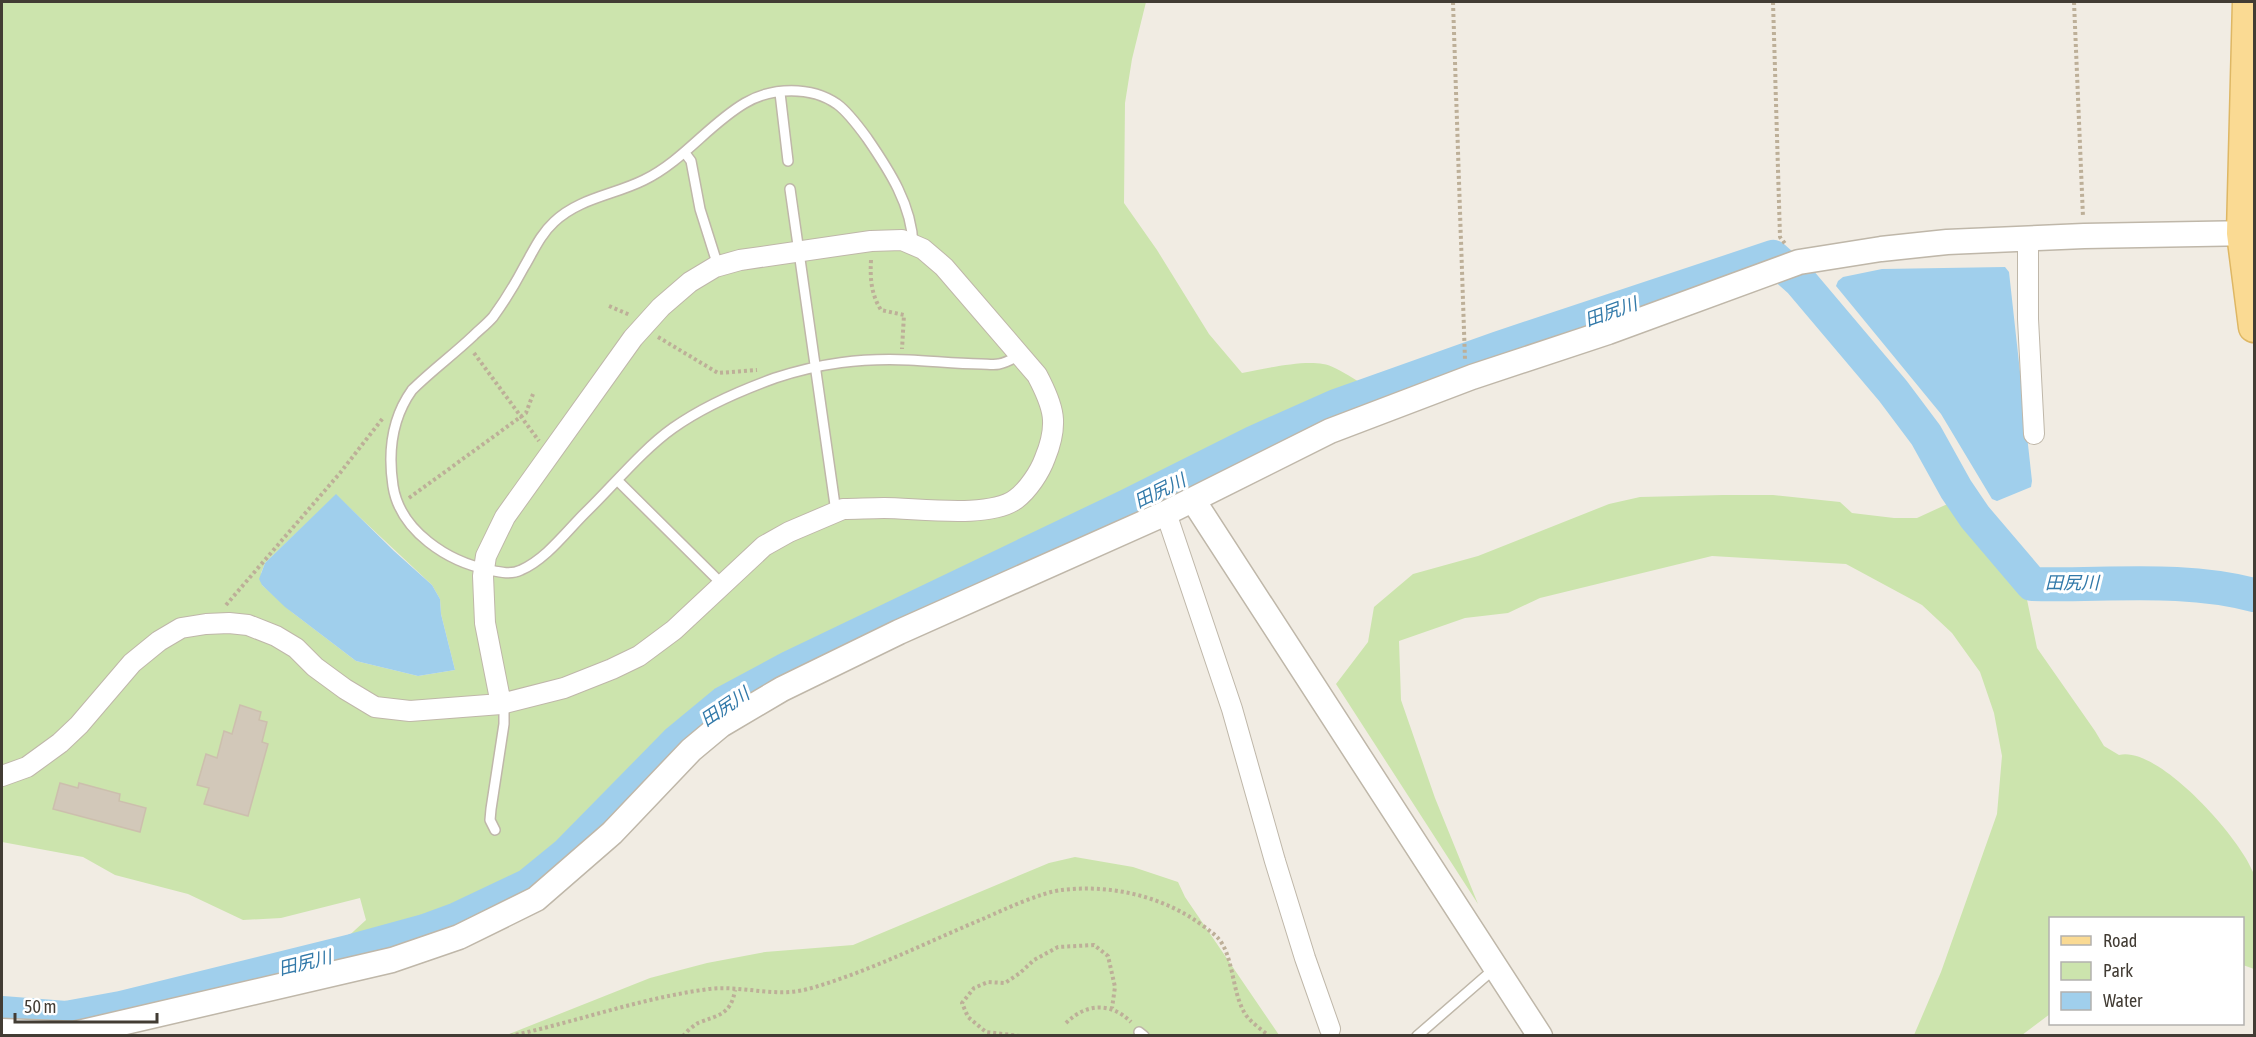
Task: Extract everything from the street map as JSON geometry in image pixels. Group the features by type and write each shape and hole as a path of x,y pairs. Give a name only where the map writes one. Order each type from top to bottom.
{"main road":[{"path":"2248,2 2248,233 2254,327"}],"street":[{"path":"2,1031 74,1034 392,960 459,937 536,899 612,833 691,750 721,725 754,705 827,666 1166,513 1330,431 1472,377 1608,332 1799,262 1881,249 1947,242 2084,236 2248,233"},
{"path":"2028,239 2028,318 2034,434"},
{"path":"2,776 27,766 60,743 79,725 132,663 159,641 182,628 214,623 248,625 276,636 296,648 315,667 345,689 375,706 410,711 502,704 564,688 603,673 639,656 674,630 764,546 789,532 843,509 953,511 994,509 1016,500 1028,487 1043,464 1053,439 1054,415 1048,396 1037,375 944,267 923,249 902,240 871,241 740,260 718,266 690,282 643,327 505,517 486,556 484,569 485,623 502,704"},
{"path":"1193,500 1540,1035"},
{"path":"1166,513 1232,709 1275,861 1330,1029"}],"lane":[{"path":"914,245 913,227 908,210 880,158 863,133 838,105 820,96 797,90 766,95 747,102 729,114 685,153 645,180 583,203 568,211 541,235 525,267 492,318 424,378 408,396 394,426 392,439 393,489 404,514 436,550 451,558 501,573 517,572 532,565 673,428 735,393 815,365 874,359 999,364 1020,355"},
{"path":"780,93 788,160"},
{"path":"685,153 691,161 700,209 718,266"},
{"path":"790,189 836,512"},
{"path":"618,481 722,584"},
{"path":"495,830 490,820 490,809 504,724 502,704"},
{"path":"1417,1035 1496,968"}],"path":[{"path":"1453,2 1463,336 1466,364 1472,377"},
{"path":"1773,2 1780,237 1799,262"},
{"path":"2074,2 2084,236"},
{"path":"871,241 870,270 875,301 881,310 904,315 902,360"},
{"path":"643,327 718,373 764,370 769,380"},
{"path":"466,342 520,418 550,452"},
{"path":"400,505 526,413 533,394"},
{"path":"214,623 225,606 340,473 375,427 397,402 408,396"},
{"path":"510,1035 544,1029 673,995 712,989 782,993 807,989 867,968 1008,908 1060,890 1121,891 1151,899 1186,914 1217,936 1224,948 1236,995 1244,1013 1269,1035"},
{"path":"1020,1035 986,1032 969,1017 962,1003 974,988 988,982 1005,983 1034,960 1058,947 1094,945 1108,956 1115,987 1112,1008"},
{"path":"683,1035 697,1024 722,1014 733,1004 735,990"},
{"path":"1066,1023 1074,1015 1086,1010 1100,1007 1112,1008 1130,1020 1141,1034"}],"green space":[{"path":"2,2 1146,2 1132,59 1125,103 1124,203 1157,250 1209,334 1242,373 1294,364 1323,364 1344,373 1381,396 1230,460 817,660 718,713 669,755 568,861 535,885 477,918 421,940 265,982 256,964 343,941 366,920 360,898 281,918 243,920 188,894 115,875 83,857 2,842","holes":["336,495 432,585 440,599 441,614 455,670 418,676 356,661 293,613 262,585 261,573 265,563"]},
{"path":"1773,495 1840,502 1852,513 1894,518 1917,518 1954,501 2025,590 2037,648 2104,746 2119,755 2135,756 2155,764 2175,779 2215,817 2245,857 2254,878 2254,969 2244,965 2244,917 2049,917 2049,1015 2022,1035 1914,1035 1941,972 1997,814 2002,756 1994,713 1980,672 1952,633 1922,605 1846,564 1712,556 1540,598 1508,613 1465,618 1399,641 1401,700 1435,798 1478,904 1336,684 1368,642 1374,607 1413,574 1478,556 1609,504 1640,497"},
{"path":"1075,857 1133,867 1178,882 1185,897 1279,1035 504,1036 650,978 707,963 765,952 853,945 1049,863"}],"water":[{"path":"2005,267 2009,272 2032,481 2031,487 1997,501 1992,499 1941,414 1836,286 1843,277 1882,269"},
{"path":"336,494 432,585 440,599 441,614 455,670 418,676 356,661 285,607 262,585 259,579 265,563"}],"building":[{"path":"240,705 261,712 259,720 267,722 262,742 268,744 248,816 204,804 209,788 197,785 206,754 217,758 224,731 232,734"},
{"path":"60,783 78,788 79,783 120,794 119,801 146,808 140,832 53,809"}],"waterway":[{"name":"田尻川","path":"2,1013 66,1018 121,1008 352,951 425,931 455,920 529,885 567,854 678,741 724,703 791,667 1255,442 1336,406 1499,348 1773,257 1800,281 1893,391 1926,435 1956,489 1975,517 2032,584 2172,584 2227,589 2254,595"}]}
